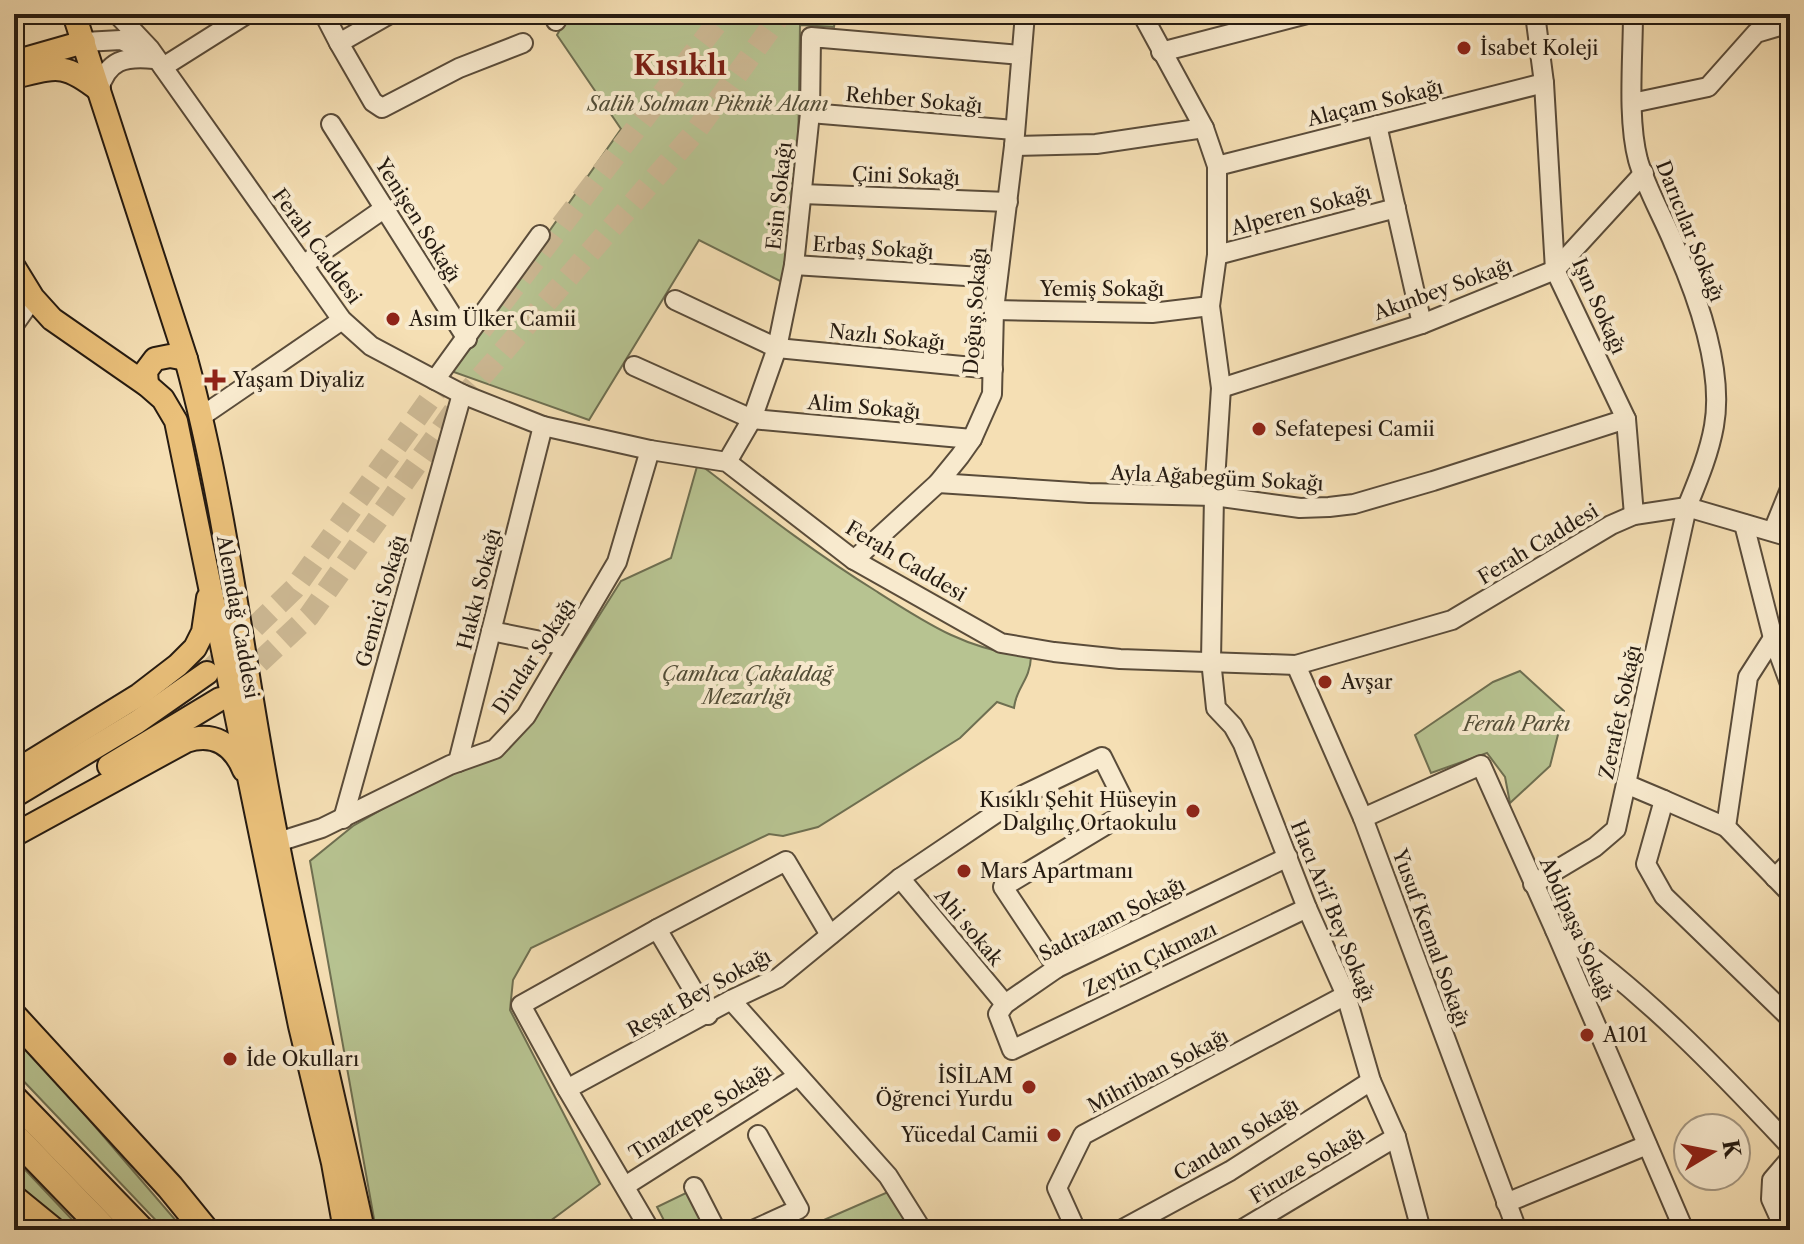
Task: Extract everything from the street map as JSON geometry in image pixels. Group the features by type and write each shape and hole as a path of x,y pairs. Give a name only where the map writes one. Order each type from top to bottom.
{"highway":[{"path":"14,1017 160,1175 205,1230"},
{"path":"14,1099 141,1230"},
{"path":"14,1136 105,1230"},
{"path":"14,1200 52,1230"}],"main road":[{"name":"Alemdağ Caddesi","path":"74,14 202,416 278,842 363,1230"},
{"path":"14,62 84,42"},
{"path":"14,77 64,68 99,90"},
{"name":"Alemdağ Caddesi","path":"14,267 33,298 52,319 147,385 163,399 176,421 345,1230"},
{"path":"147,385 146,371 155,359 170,356 186,359"},
{"path":"14,772 139,695 178,665 195,648 203,632 210,581"},
{"path":"14,796 137,722 207,673"},
{"path":"14,820 220,699"},
{"path":"14,835 186,741 201,736 223,742 238,754 251,789"},
{"path":"14,1200 43,1230"}],"street":[{"name":"Ferah Caddesi","path":"117,14 160,63 342,320 371,346 462,394 543,426 650,450 727,462 854,560 1001,643 1120,659 1296,665 1452,620 1611,525 1634,515 1664,508 1687,507 1781,534"},
{"path":"99,90 104,74 114,64 140,57 160,63 247,14"},
{"path":"324,14 373,102 382,108 459,68 523,43"},
{"path":"339,43 390,14"},
{"name":"Doğuş Sokağı","path":"854,560 938,483 972,439 992,394 994,310 1008,202 1025,14"},
{"path":"1142,14 1204,128 1217,166 1217,255 1210,306 1221,388 1214,496 1211,660"},
{"path":"1161,52 1307,14"},
{"name":"Işın Sokağı","path":"1535,14 1544,83 1555,270 1626,419 1634,515"},
{"name":"Darıcılar Sokağı","path":"1633,14 1632,103 1638,159 1682,260 1699,310 1717,393 1707,456 1687,507"},
{"path":"1632,103 1708,87 1756,33 1790,23"},
{"name":"Esin Sokağı","path":"727,462 752,419 777,348 794,265 810,113 811,37 1020,55"},
{"path":"84,42 109,39 128,41 160,63"},
{"name":"Alaçam Sokağı","path":"1217,166 1544,83"},
{"name":"Rehber Sokağı","path":"810,113 1014,138 1096,144 1204,128"},
{"name":"Yenişen Sokağı","path":"331,124 467,339"},
{"path":"1377,125 1422,324"},
{"name":"Akınbey Sokağı","path":"1221,388 1422,324 1555,270 1644,173"},
{"name":"Çini Sokağı","path":"802,194 1008,202"},
{"path":"303,265 385,208"},
{"name":"Alperen Sokağı","path":"1217,255 1396,208"},
{"path":"435,380 540,235"},
{"name":"Erbaş Sokağı","path":"794,265 997,278"},
{"path":"14,325 33,298"},
{"name":"Nazlı Sokağı","path":"675,300 777,348 993,369"},
{"name":"Yemiş Sokağı","path":"994,310 1152,313 1210,306"},
{"path":"202,416 342,320"},
{"name":"Alim Sokağı","path":"634,366 752,419 972,439"},
{"name":"Gemici Sokağı","path":"343,819 462,394"},
{"name":"Ayla Ağabegüm Sokağı","path":"938,483 1089,493 1214,496 1300,508 1354,504 1626,419"},
{"name":"Hakkı Sokağı","path":"458,762 543,426"},
{"name":"Dindar Sokağı","path":"278,842 343,819 458,762 495,749 516,727 526,716 617,562 650,450"},
{"path":"1781,534 1790,489"},
{"name":"Zerafet Sokağı","path":"1533,884 1595,847 1616,829 1687,507"},
{"path":"1744,524 1773,638 1790,684"},
{"path":"491,631 566,646"},
{"path":"1726,827 1748,677 1773,638"},
{"name":"Hacı Arif Bey Sokağı","path":"1211,660 1216,708 1233,726 1243,744 1307,908 1346,995 1371,1081 1396,1137 1418,1229"},
{"name":"Yusuf Kemal Sokağı","path":"1296,665 1363,818 1517,1230"},
{"name":"Reşat Bey Sokağı","path":"567,1089 731,1000 778,978 900,878 1023,795 1102,757 1129,811 1003,887 1057,968"},
{"name":"Abdipaşa Sokağı","path":"1363,818 1481,765 1684,1230"},
{"path":"1626,784 1726,827 1790,893"},
{"path":"1664,800 1646,864 1664,896 1790,1018"},
{"name":"Sadrazam Sokağı","path":"1005,1004 1057,968 1288,857"},
{"path":"650,1230 521,1005 786,861 830,935"},
{"path":"1775,878 1790,862"},
{"name":"Ahi sokak","path":"900,878 1005,1004"},
{"name":"Zeytin Çıkmazı","path":"1005,1004 998,1014 1012,1050 1307,908"},
{"path":"657,929 708,1015"},
{"path":"1555,930 1601,962 1702,1053 1790,1146"},
{"name":"Mihriban Sokağı","path":"1076,1230 1057,1188 1083,1135 1346,995"},
{"path":"731,1000 888,1176 922,1230"},
{"name":"Tınaztepe Sokağı","path":"625,1186 798,1076"},
{"name":"Candan Sokağı","path":"1121,1230 1154,1222 1371,1081"},
{"path":"753,1230 799,1209 758,1135"},
{"name":"Firuze Sokağı","path":"1241,1230 1396,1137"},
{"path":"1506,1203 1647,1145"},
{"path":"1785,1230 1771,1199 1772,1180 1790,1159"},
{"path":"694,1187 716,1230"}],"green space":[{"name":"Salih Solman Piknik Alanı","path":"569,14 836,14 834,27 800,25 798,158 784,283 699,240 589,420 451,371 621,129 557,35"},
{"name":"Çamlıca Çakaldağ Mezarlığı","path":"698,463 808,545 914,615 949,634 987,649 1031,657 1014,708 997,702 960,738 818,827 783,836 769,834 531,948 513,980 510,1010 600,1184 538,1230 376,1230 310,861 353,826 451,770 537,714 621,581 671,558"},
{"name":"Ferah Parkı","path":"1520,671 1564,711 1550,766 1510,803 1505,777 1487,753 1431,773 1415,735 1493,682"},
{"path":"14,1032 184,1230 165,1230 14,1071"},
{"path":"14,1158 82,1230 68,1230 37,1206 39,1203 14,1180"},
{"path":"690,1191 711,1230 669,1230 657,1207"},
{"path":"888,1192 912,1230 801,1230"}],"tunnel":[{"path":"481,330 724,14"},
{"path":"235,685 309,616 467,393 696,131 781,14"},
{"path":"207,673 294,589 453,367"}],"place":[{"name":"İsabet Koleji","path":"1464,48"},
{"name":"Asım Ülker Camii","path":"393,319"},
{"name":"Yaşam Diyaliz","path":"215,380"},
{"name":"Sefatepesi Camii","path":"1259,429"},
{"name":"Avşar","path":"1325,682"},
{"name":"Kısıklı Şehit Hüseyin Dalgılıç Ortaokulu","path":"1193,811"},
{"name":"Mars Apartmanı","path":"964,871"},
{"name":"A101","path":"1587,1035"},
{"name":"İde Okulları","path":"230,1059"},
{"name":"İSİLAM Öğrenci Yurdu","path":"1029,1087"},
{"name":"Yücedal Camii","path":"1054,1135"}],"district":[{"name":"Kısıklı","path":"680,65"}]}
